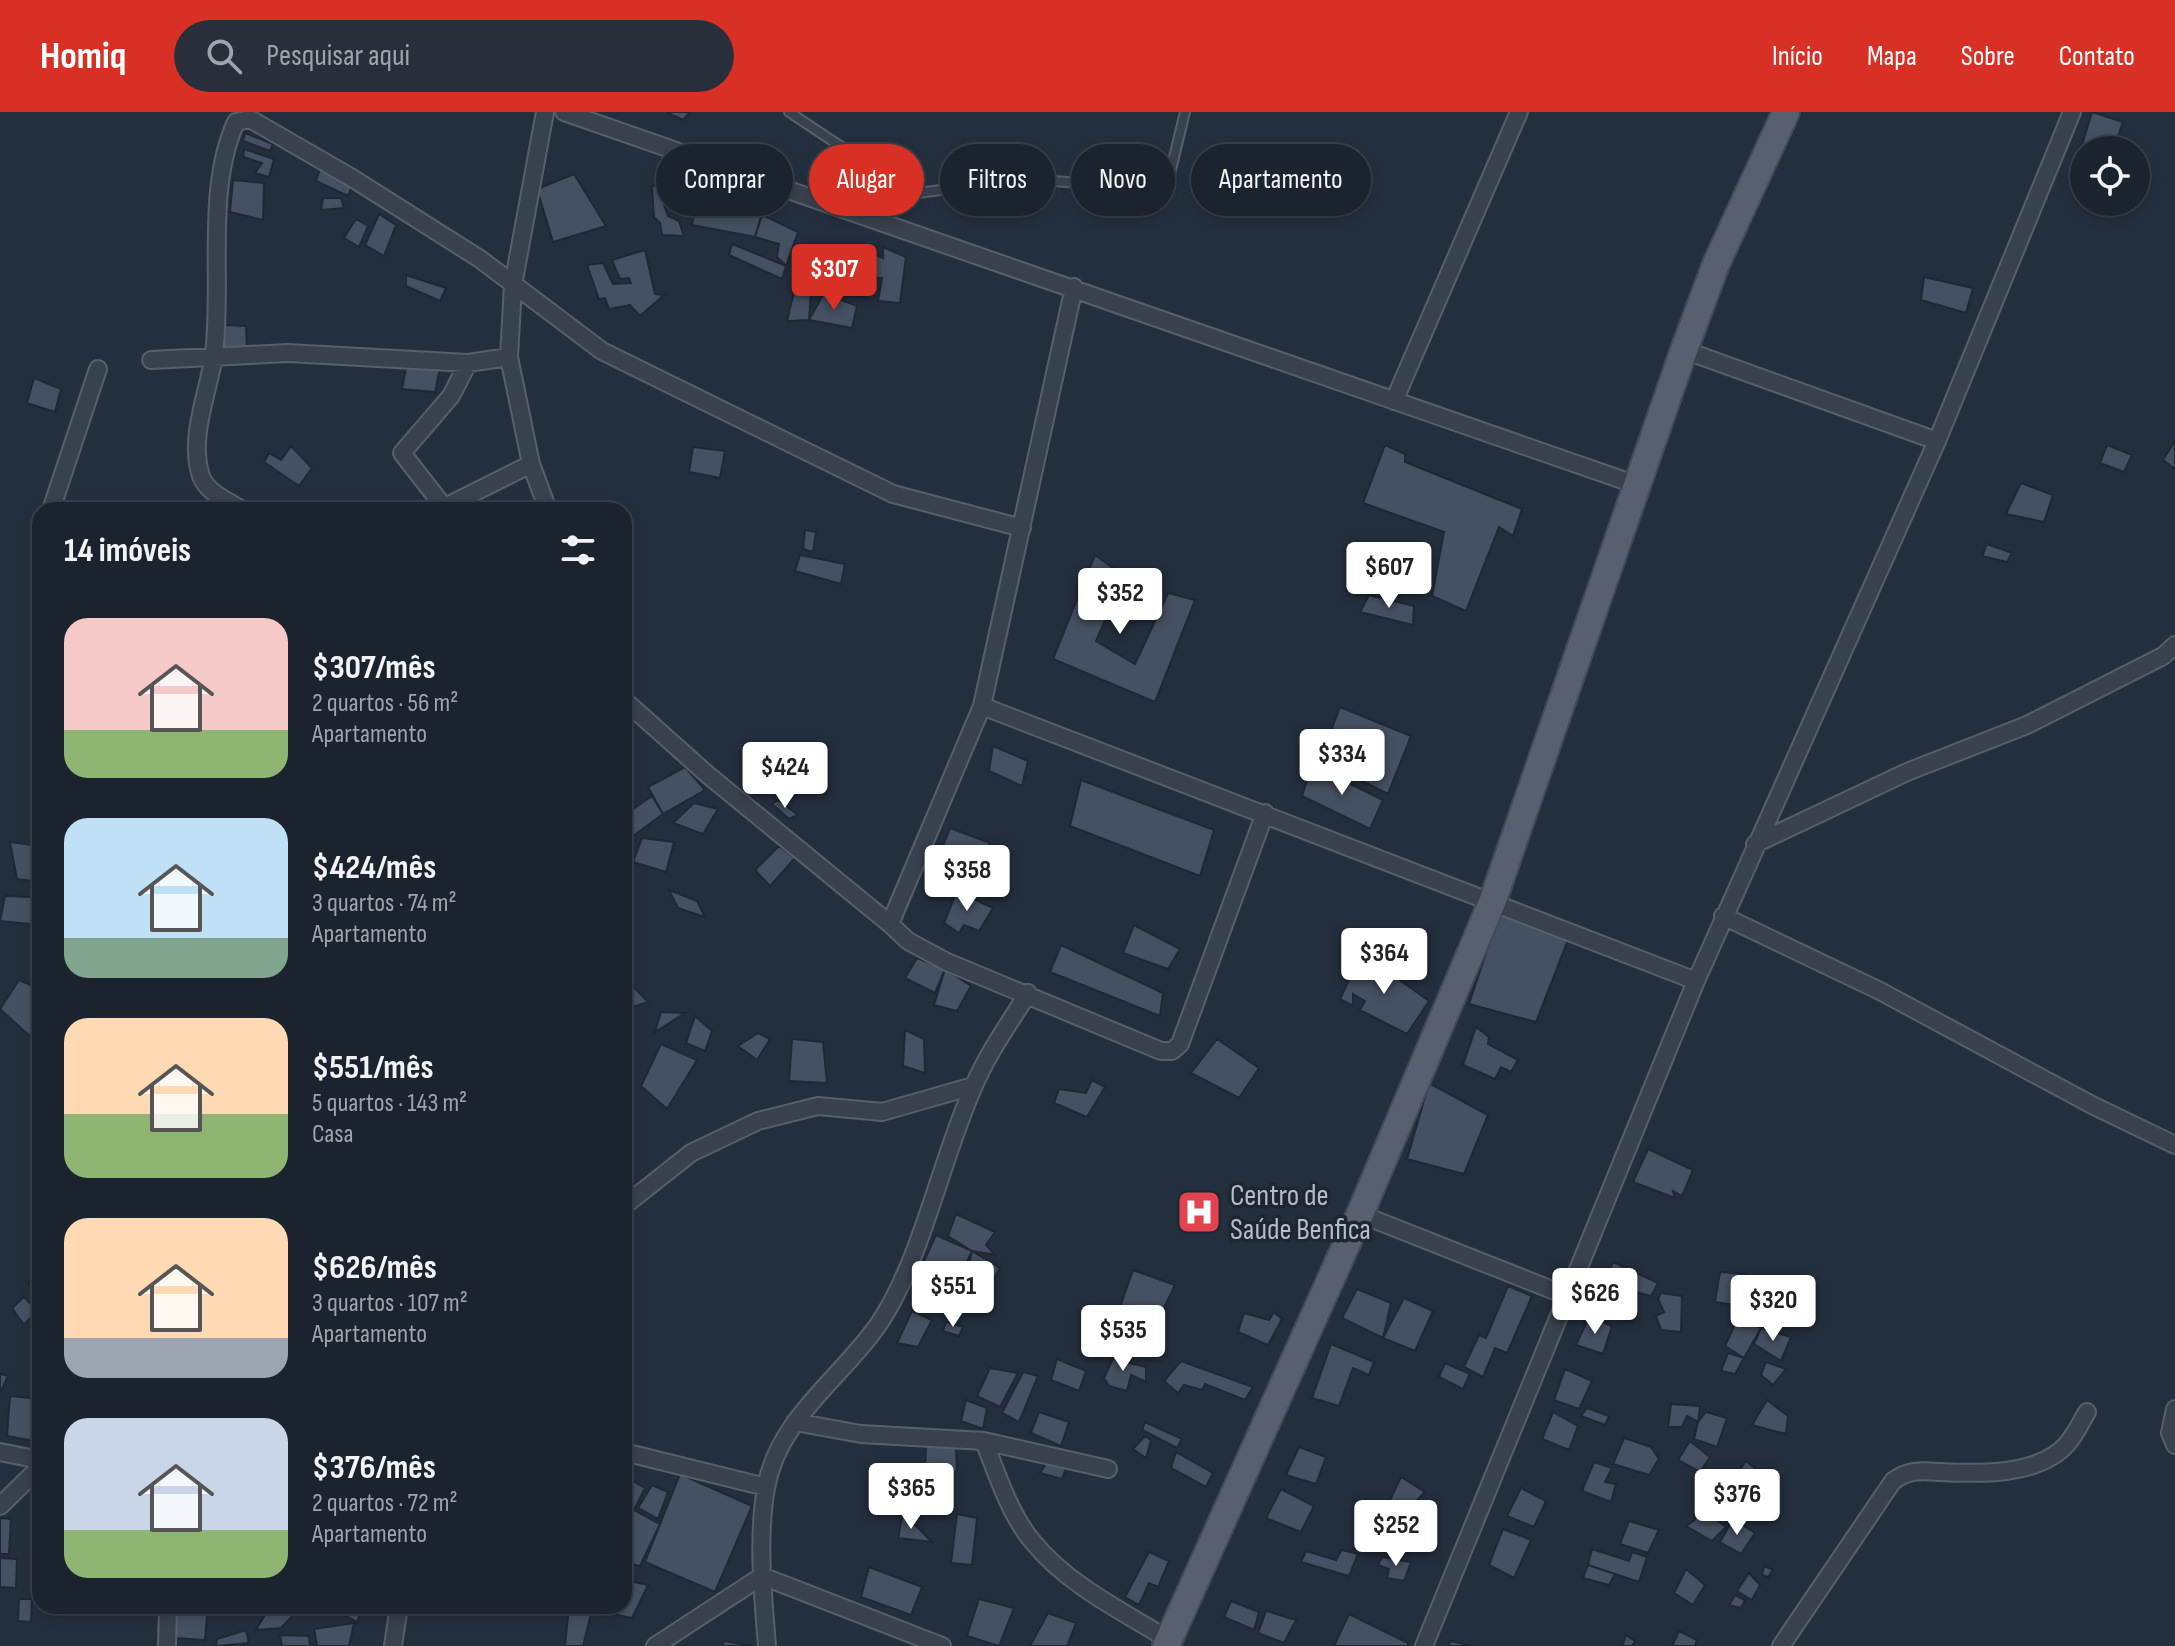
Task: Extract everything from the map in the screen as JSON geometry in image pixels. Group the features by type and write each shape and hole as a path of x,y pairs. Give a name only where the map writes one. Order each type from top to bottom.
{"main road":[{"path":"1167,1643 1360,1214 1493,900 1684,350 1716,264 1786,112"}],"street":[{"path":"545,112 513,285 509,357 531,464 545,502"},
{"path":"564,112 1637,485"},
{"path":"1394,401 1519,112"},
{"path":"1424,1646 1570,1297 1723,916 1937,441 2072,112"},
{"path":"229,502 206,487 198,464 201,412 214,355 219,199 231,134 236,122 250,119 365,186 480,259 602,351 800,451 893,494 1022,528"},
{"path":"890,924 982,706 1074,287"},
{"path":"1684,350 1937,441"},
{"path":"151,360 288,353 468,363 509,357"},
{"path":"436,502 402,453 451,396 468,363"},
{"path":"54,502 98,369"},
{"path":"455,502 531,464"},
{"path":"1755,844 1907,772 2027,725 2163,656 2175,645"},
{"path":"982,706 1493,900 1696,981"},
{"path":"632,707 708,775 908,941 947,962 1028,993 1161,1051 1172,1051 1180,1044 1265,813"},
{"path":"1723,916 1880,991 2092,1105 2175,1145"},
{"path":"767,1646 762,1576 766,1487 778,1452 795,1422 882,1319 910,1258 973,1086 1028,993"},
{"path":"632,1200 691,1153 758,1121 818,1106 882,1112 973,1086"},
{"path":"1360,1214 1570,1297"},
{"path":"2175,1409 2170,1433 2175,1445"},
{"path":"1781,1646 1893,1481 1905,1472 1989,1473 2048,1458 2066,1445 2087,1412"},
{"path":"795,1422 861,1434 984,1441 1108,1469"},
{"path":"984,1441 1002,1486 1032,1541 1084,1588 1167,1643"},
{"path":"0,1452 32,1458"},
{"path":"632,1454 766,1487"},
{"path":"0,1506 32,1475"},
{"path":"655,1646 762,1576"},
{"path":"762,1576 942,1646"},
{"path":"167,1646 168,1614"},
{"path":"393,1646 398,1614"}],"lane":[{"path":"789,112 896,183 918,193 1024,179 1126,186 1169,178 1185,112"}],"building":[{"path":"666,112 690,112 683,120"},
{"path":"2092,112 2123,122 2118,136 2085,136"},
{"path":"245,133 273,144 270,151 243,141"},
{"path":"244,149 274,159 269,177 255,173 262,163 243,157"},
{"path":"320,169 352,187 348,196 316,181"},
{"path":"574,174 606,226 553,242 537,189"},
{"path":"233,180 264,183 263,220 230,212"},
{"path":"652,186 656,186 656,216 668,216 679,221 684,236 662,235 660,223 654,217"},
{"path":"323,198 341,198 344,208 321,210"},
{"path":"379,214 396,225 384,256 365,245"},
{"path":"694,216 761,216 755,237 692,225"},
{"path":"762,216 798,232 786,266 777,257 779,244 755,237"},
{"path":"356,219 368,226 359,247 344,238"},
{"path":"732,244 786,266 782,279 729,255"},
{"path":"851,246 883,258 883,247 906,257 900,303 878,301 882,278 864,279 862,296 839,297"},
{"path":"645,250 655,294 664,295 640,316 630,305 609,309 605,298 599,299 587,265 603,263 613,284 631,283 629,278 620,279 612,260"},
{"path":"406,275 446,288 440,301 406,286"},
{"path":"1924,277 1973,288 1966,313 1921,300"},
{"path":"812,278 809,320 787,321 796,283"},
{"path":"824,293 857,306 852,328 809,320"},
{"path":"224,325 246,326 247,348 222,348"},
{"path":"407,363 440,368 435,392 402,389"},
{"path":"34,378 61,389 55,412 27,403"},
{"path":"2175,441 2175,469 2163,460"},
{"path":"1385,445 1405,454 1405,462 1522,509 1513,536 1499,527 1466,611 1432,596 1444,532 1363,503"},
{"path":"2107,445 2132,455 2124,472 2100,463"},
{"path":"291,446 312,468 299,486 264,462 269,453 281,460"},
{"path":"693,447 725,451 720,478 689,472"},
{"path":"2021,483 2053,495 2044,522 2006,514"},
{"path":"805,530 816,532 813,552 803,549"},
{"path":"1987,544 2012,553 2007,562 1982,556"},
{"path":"800,555 845,564 841,584 795,571"},
{"path":"1095,555 1124,576 1096,641 1135,664 1168,593 1195,600 1155,702 1053,659"},
{"path":"1369,595 1414,606 1413,625 1360,612"},
{"path":"1340,707 1411,736 1388,794 1320,760"},
{"path":"993,746 1028,761 1022,786 989,771"},
{"path":"1312,765 1383,800 1370,829 1302,796"},
{"path":"685,767 705,790 663,814 648,787"},
{"path":"1081,780 1214,830 1200,876 1070,826"},
{"path":"652,796 663,814 632,837 632,810"},
{"path":"778,800 798,815 789,819 772,804"},
{"path":"694,803 718,809 703,834 673,823"},
{"path":"950,828 990,843 979,874 938,859"},
{"path":"642,838 674,842 666,872 633,862"},
{"path":"10,842 32,845 32,881 17,879"},
{"path":"779,846 795,858 770,886 755,870"},
{"path":"669,890 697,901 705,917 678,908"},
{"path":"957,891 993,908 979,931 964,925 959,933 944,923"},
{"path":"5,896 32,897 32,924 0,921"},
{"path":"1500,911 1568,940 1536,1022 1469,1004"},
{"path":"1134,925 1180,949 1168,969 1123,953"},
{"path":"1061,945 1163,993 1160,1016 1050,972"},
{"path":"1362,953 1429,1001 1407,1034 1360,1010 1365,1001 1353,994 1353,1006 1340,999"},
{"path":"917,958 945,969 935,993 905,978"},
{"path":"945,969 971,986 957,1011 934,1005"},
{"path":"19,980 32,986 32,1038 0,1009"},
{"path":"632,985 648,1002 632,1007"},
{"path":"661,1012 685,1013 655,1032"},
{"path":"695,1016 712,1031 705,1051 686,1043"},
{"path":"1476,1027 1489,1037 1488,1044 1518,1060 1511,1072 1501,1067 1495,1079 1463,1065"},
{"path":"905,1030 924,1039 925,1073 903,1066"},
{"path":"758,1033 770,1039 757,1060 738,1046"},
{"path":"792,1039 823,1042 827,1083 789,1081"},
{"path":"1217,1039 1259,1068 1239,1098 1191,1073"},
{"path":"661,1044 697,1060 667,1109 641,1086"},
{"path":"1092,1080 1105,1087 1087,1117 1054,1103 1059,1089 1086,1093"},
{"path":"1429,1083 1488,1115 1464,1174 1407,1159"},
{"path":"1648,1149 1693,1170 1682,1196 1673,1191 1675,1198 1633,1182"},
{"path":"956,1214 995,1232 986,1245 995,1255 972,1251 948,1236"},
{"path":"936,1235 972,1251 956,1286 919,1272"},
{"path":"972,1251 1000,1268 989,1288 966,1277"},
{"path":"1613,1262 1658,1283 1651,1296 1631,1291 1622,1304 1637,1313 1632,1322 1594,1304"},
{"path":"1133,1270 1175,1285 1153,1331 1117,1316"},
{"path":"1720,1272 1745,1274 1734,1305 1715,1302"},
{"path":"1745,1280 1770,1280 1761,1314 1738,1311"},
{"path":"1508,1286 1532,1296 1507,1353 1495,1348 1483,1377 1464,1367 1479,1335 1486,1338"},
{"path":"1357,1289 1391,1303 1383,1338 1342,1318"},
{"path":"1661,1293 1682,1296 1681,1332 1661,1330 1656,1316 1664,1312 1658,1299"},
{"path":"24,1297 32,1305 32,1316 24,1325 12,1308"},
{"path":"1404,1298 1433,1311 1415,1351 1383,1338"},
{"path":"912,1311 932,1320 918,1347 897,1343"},
{"path":"1274,1312 1282,1319 1268,1345 1238,1332 1244,1313 1269,1320"},
{"path":"1589,1317 1612,1326 1603,1354 1576,1345"},
{"path":"1738,1318 1761,1328 1744,1358 1725,1346"},
{"path":"946,1322 963,1327 959,1336 943,1331"},
{"path":"1761,1328 1791,1337 1781,1361 1754,1344"},
{"path":"1331,1344 1374,1362 1369,1375 1353,1368 1339,1406 1312,1398"},
{"path":"1123,1352 1121,1361 1146,1367 1146,1382 1131,1375 1127,1391 1109,1386 1104,1378 1115,1354"},
{"path":"1728,1353 1744,1358 1735,1374 1721,1371"},
{"path":"1057,1359 1086,1371 1079,1391 1051,1380"},
{"path":"1181,1361 1253,1387 1245,1400 1205,1384 1202,1390 1184,1385 1178,1393 1164,1381"},
{"path":"1766,1362 1786,1369 1773,1385 1761,1375"},
{"path":"1445,1363 1470,1374 1463,1389 1439,1377"},
{"path":"990,1368 1018,1373 1000,1407 977,1396"},
{"path":"1565,1369 1592,1381 1579,1409 1554,1400"},
{"path":"1023,1372 1038,1376 1019,1422 1002,1413"},
{"path":"0,1374 8,1376 0,1393"},
{"path":"10,1396 32,1398 32,1441 7,1436"},
{"path":"966,1400 987,1408 983,1429 961,1421"},
{"path":"1767,1400 1788,1416 1786,1434 1752,1425"},
{"path":"1671,1404 1700,1406 1698,1422 1687,1416 1682,1427 1668,1427"},
{"path":"1587,1408 1609,1416 1605,1425 1581,1416"},
{"path":"1039,1412 1069,1422 1061,1446 1031,1433"},
{"path":"1553,1412 1578,1426 1569,1450 1542,1439"},
{"path":"1706,1412 1727,1418 1717,1447 1694,1439 1698,1422"},
{"path":"1145,1422 1182,1439 1177,1448 1142,1430"},
{"path":"1145,1436 1151,1440 1146,1458 1133,1449"},
{"path":"1624,1438 1651,1447 1659,1459 1649,1475 1613,1464"},
{"path":"1690,1441 1710,1457 1700,1472 1678,1460"},
{"path":"926,1446 956,1446 957,1472 925,1469"},
{"path":"1299,1447 1326,1457 1316,1484 1286,1475"},
{"path":"1176,1452 1213,1473 1206,1487 1171,1468"},
{"path":"1049,1459 1069,1459 1062,1479 1040,1473"},
{"path":"1746,1461 1763,1475 1748,1497 1729,1484"},
{"path":"1594,1462 1612,1468 1605,1482 1616,1484 1611,1502 1582,1491"},
{"path":"680,1474 752,1506 715,1592 645,1562"},
{"path":"1401,1477 1425,1492 1408,1510 1389,1502"},
{"path":"632,1481 645,1488 632,1509"},
{"path":"652,1485 668,1492 658,1519 638,1508"},
{"path":"1521,1488 1546,1501 1534,1527 1507,1516"},
{"path":"1281,1489 1314,1506 1301,1532 1266,1518"},
{"path":"634,1510 660,1524 640,1566 632,1564"},
{"path":"1706,1512 1726,1527 1712,1541 1686,1526"},
{"path":"903,1513 932,1542 898,1538"},
{"path":"957,1514 977,1518 972,1565 951,1563"},
{"path":"0,1518 11,1519 9,1554 0,1554"},
{"path":"1733,1519 1755,1533 1741,1554 1720,1542"},
{"path":"1629,1521 1659,1530 1648,1553 1620,1544"},
{"path":"1503,1529 1531,1540 1514,1578 1489,1565"},
{"path":"1592,1549 1629,1561 1632,1552 1647,1557 1639,1582 1588,1565"},
{"path":"1342,1550 1358,1554 1349,1576 1301,1562 1306,1551 1336,1560"},
{"path":"1149,1552 1169,1561 1158,1587 1149,1583 1139,1605 1125,1597"},
{"path":"1382,1557 1411,1562 1404,1581 1387,1578 1389,1569 1378,1565"},
{"path":"0,1558 17,1559 16,1588 0,1587"},
{"path":"1588,1565 1615,1574 1609,1585 1583,1578"},
{"path":"1764,1566 1773,1570 1768,1577 1762,1575"},
{"path":"869,1567 922,1587 911,1615 861,1597"},
{"path":"1686,1569 1705,1585 1693,1605 1674,1593"},
{"path":"1749,1573 1760,1585 1752,1600 1737,1591"},
{"path":"632,1582 648,1585 632,1618 613,1614 632,1614"},
{"path":"1735,1595 1745,1600 1741,1608 1729,1605"},
{"path":"19,1599 32,1599 31,1622 18,1621"},
{"path":"979,1599 1014,1608 999,1646 967,1636"},
{"path":"1231,1601 1259,1612 1254,1630 1224,1617"},
{"path":"1266,1611 1296,1620 1284,1643 1258,1633"},
{"path":"1048,1613 1076,1623 1067,1646 1030,1646"},
{"path":"175,1614 207,1615 205,1640 175,1638"},
{"path":"265,1614 294,1614 281,1628 256,1630"},
{"path":"343,1614 360,1614 357,1622"},
{"path":"568,1614 591,1614 583,1646 565,1646"},
{"path":"1349,1614 1408,1643 1408,1646 1334,1646"},
{"path":"354,1623 349,1646 317,1646 314,1629"},
{"path":"246,1630 249,1643 216,1646 217,1639"},
{"path":"1679,1631 1697,1640 1695,1646 1672,1646"},
{"path":"280,1635 309,1636 310,1646 282,1646"},
{"path":"1626,1635 1635,1641 1632,1646 1622,1646"},
{"path":"724,1641 752,1646 722,1646"},
{"path":"1450,1641 1474,1646 1449,1646"}],"place":[{"name":"Centro de Saúde Benfica","path":"1199,1212"}]}
